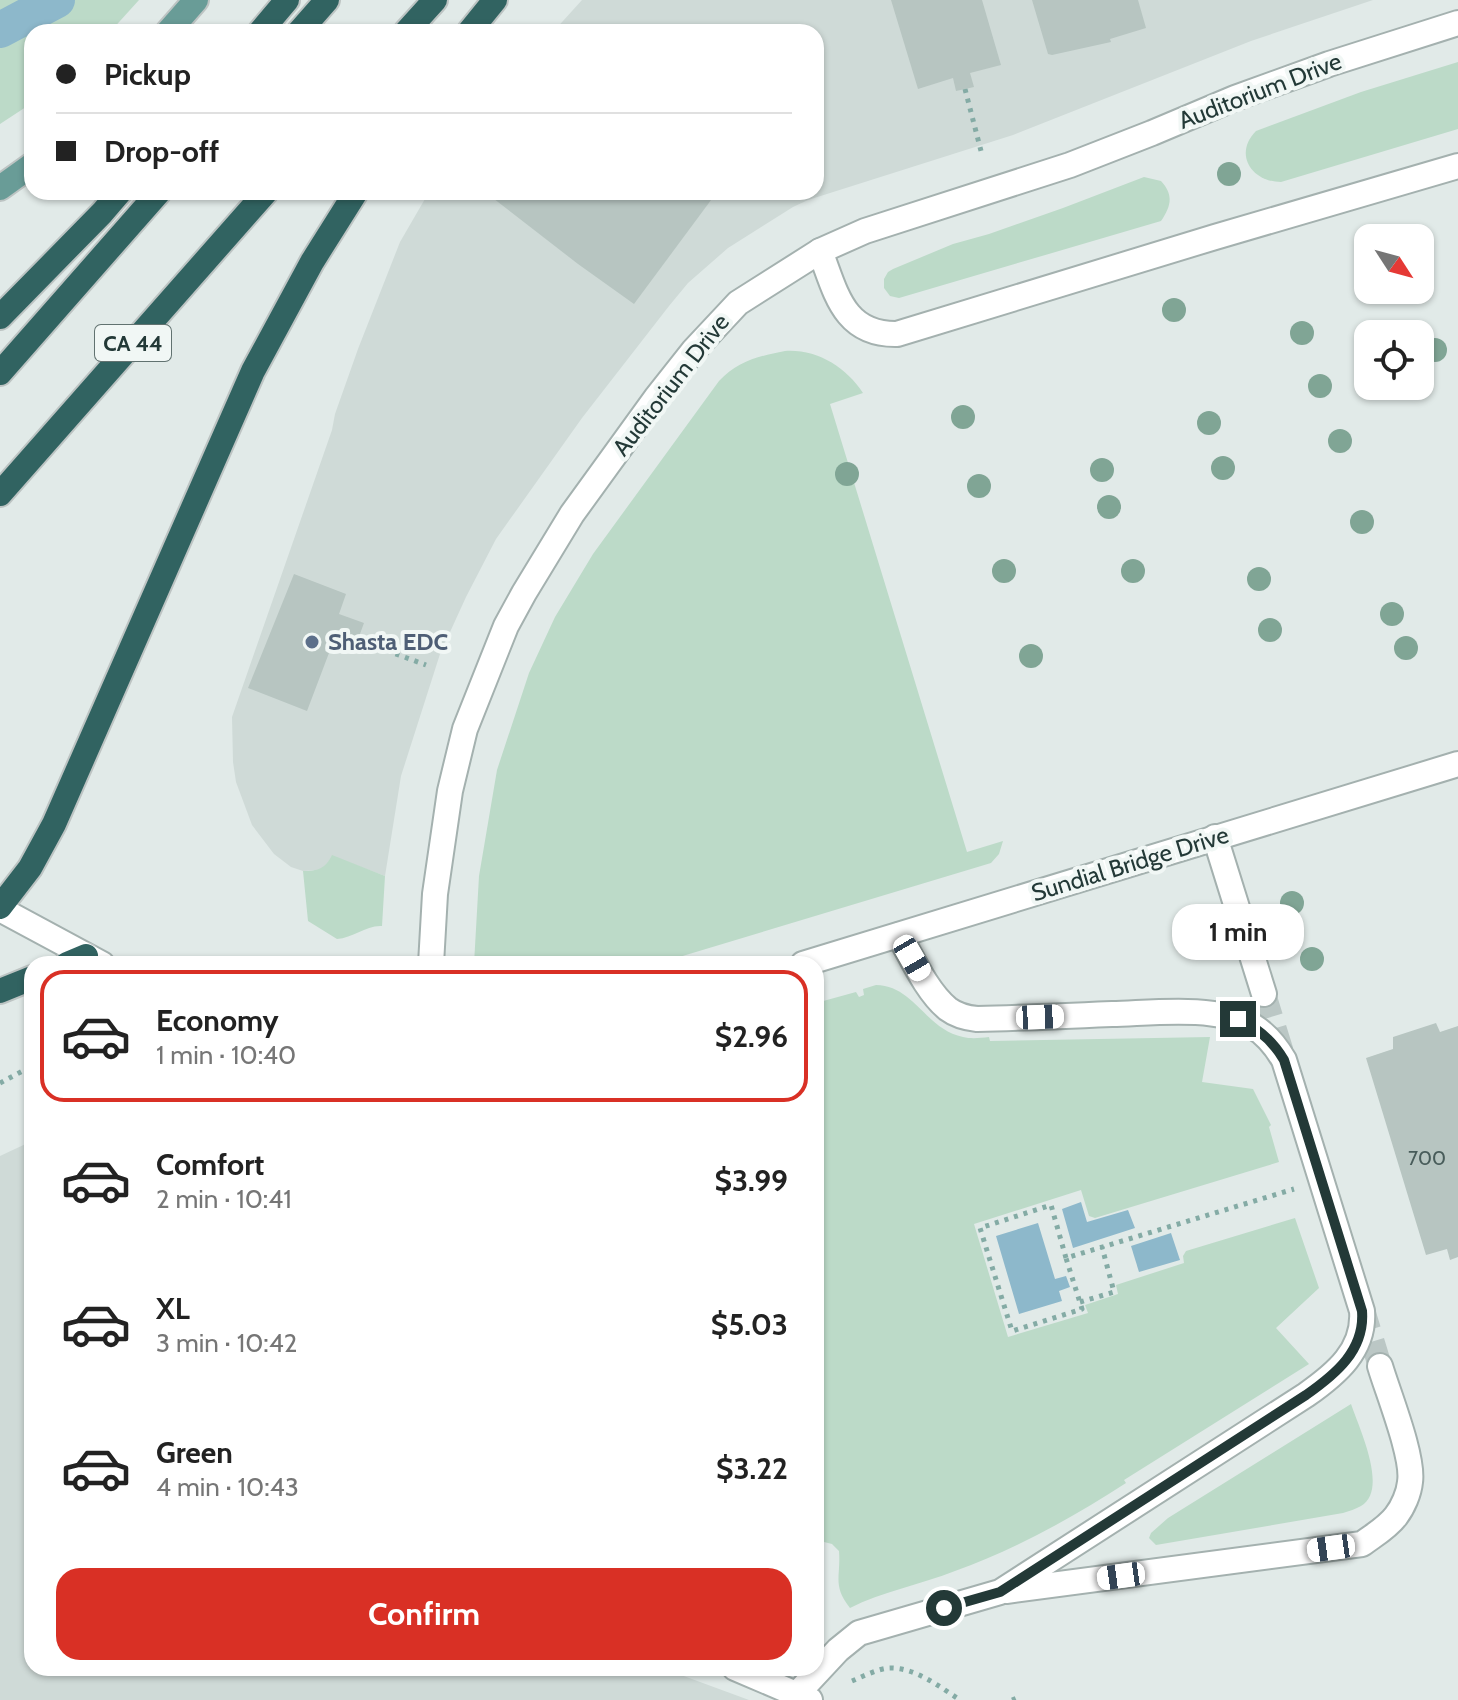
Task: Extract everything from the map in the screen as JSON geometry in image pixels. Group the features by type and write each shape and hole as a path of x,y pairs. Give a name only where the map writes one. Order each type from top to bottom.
{"highway":[{"path":"267,24 287,0"},
{"path":"306,24 327,0"},
{"path":"413,24 435,0"},
{"path":"476,24 495,0"},
{"path":"0,317 113,200"},
{"path":"0,373 152,200"},
{"name":"CA 44","path":"0,494 259,200"},
{"path":"0,908 30,868 54,824 253,371 312,262 351,200"},
{"path":"0,991 24,981"}],"main road":[{"path":"175,24 196,0"},
{"path":"0,188 24,171"}],"street":[{"name":"Auditorium Drive","path":"432,956 440,850 450,791 465,729 506,626 572,514 656,398 694,350 738,303 820,251 865,231 1070,165 1235,98 1458,23"},
{"path":"820,251 842,306 851,317 869,330 897,334 1458,166"},
{"name":"Sundial Bridge Drive","path":"824,958 1458,764"},
{"path":"1215,837 1264,994"},
{"path":"0,908 77,956"},
{"path":"899,935 926,982 946,1007 968,1018 1197,1011 1252,1025 1271,1041 1284,1060 1362,1311 1359,1338 1346,1361 1327,1380 1000,1592"},
{"path":"824,1669 838,1650 859,1633 1000,1592 1362,1544 1387,1527 1398,1515 1411,1480 1407,1452 1380,1366"},
{"path":"754,1676 803,1697 819,1676"}],"path":[{"path":"965,89 981,151"},
{"path":"358,640 426,665"},
{"path":"0,1083 24,1070"},
{"path":"1066,1258 1296,1188"},
{"path":"1051,1205 1066,1258 1082,1309 1012,1331 980,1228 1051,1205"},
{"path":"1080,1302 1114,1292 1102,1247"},
{"path":"851,1681 888,1668 897,1669 924,1678 960,1700"}],"shaded area":[{"path":"582,0 1373,0 1251,41 1013,135 824,195 824,24 560,24"},
{"path":"424,200 808,200 728,248 688,283 582,418 496,539 440,654 401,776 385,876 332,856 320,870 303,871 291,867 274,854 252,825 236,782 232,717 335,414 400,242"},
{"path":"24,1145 24,1676 684,1676 749,1700 0,1700 0,1156"}],"green space":[{"path":"0,0 139,0 117,24 24,24 24,108 0,124"},
{"path":"1458,62 1458,129 1281,182 1262,177 1249,165 1246,149 1256,131 1361,92"},
{"path":"1144,177 1161,181 1168,191 1169,205 1161,221 899,298 890,296 884,288 884,279 893,269 953,244 989,234"},
{"path":"797,351 819,357 848,375 863,393 830,404 967,852 1003,841 999,854 991,863 683,956 474,956 479,876 497,770 529,673 555,617 593,554 719,381 749,360"},
{"path":"332,855 385,876 382,926 337,939 308,921 303,871 320,868"},
{"path":"876,985 901,992 939,1026 966,1038 989,1037 990,1041 1210,1037 1202,1082 1253,1089 1271,1125 1279,1162 1095,1218 1089,1216 1081,1190 974,1224 1008,1337 1088,1313 1085,1305 1118,1294 1116,1285 1184,1263 1186,1251 1295,1218 1319,1288 1276,1328 1309,1364 1124,1480 1126,1483 1106,1496 1043,1532 978,1562 850,1608 839,1587 839,1551 832,1544 824,1542 824,1001 856,992 859,997 864,995 863,989"},
{"path":"1351,1404 1370,1458 1372,1473 1369,1498 1361,1506 1343,1513 1156,1545 1149,1538 1168,1518"}],"water":[{"path":"1081,1202 1087,1222 1128,1210 1135,1228 1073,1248 1062,1209"},
{"path":"1038,1223 1055,1279 1066,1276 1070,1287 1059,1291 1062,1301 1019,1314 996,1236"},
{"path":"1171,1233 1180,1260 1139,1272 1131,1246"}],"building":[{"path":"891,0 982,0 1001,65 970,73 974,87 956,91 953,78 918,89"},
{"path":"1032,0 1138,0 1146,28 1110,39 1111,42 1052,55 1048,54"},
{"path":"495,200 711,200 634,304"},
{"name":"Shasta EDC","path":"294,574 346,594 339,614 364,623 353,653 332,645 307,711 248,688"},
{"path":"1436,1023 1440,1032 1458,1026 1458,1257 1450,1260 1447,1249 1426,1255 1366,1058 1393,1049 1393,1037"}],"waterway":[{"path":"0,30 57,0"}],"tunnel":[{"path":"1264,994 1284,1059"},
{"path":"1362,1307 1380,1366"}],"place":[{"name":"Shasta EDC","path":"312,642"}],"route":[{"path":"944,1608 1000,1592 1306,1395 1335,1373 1359,1338 1362,1311 1284,1060 1271,1041 1252,1025 1238,1019"}]}
